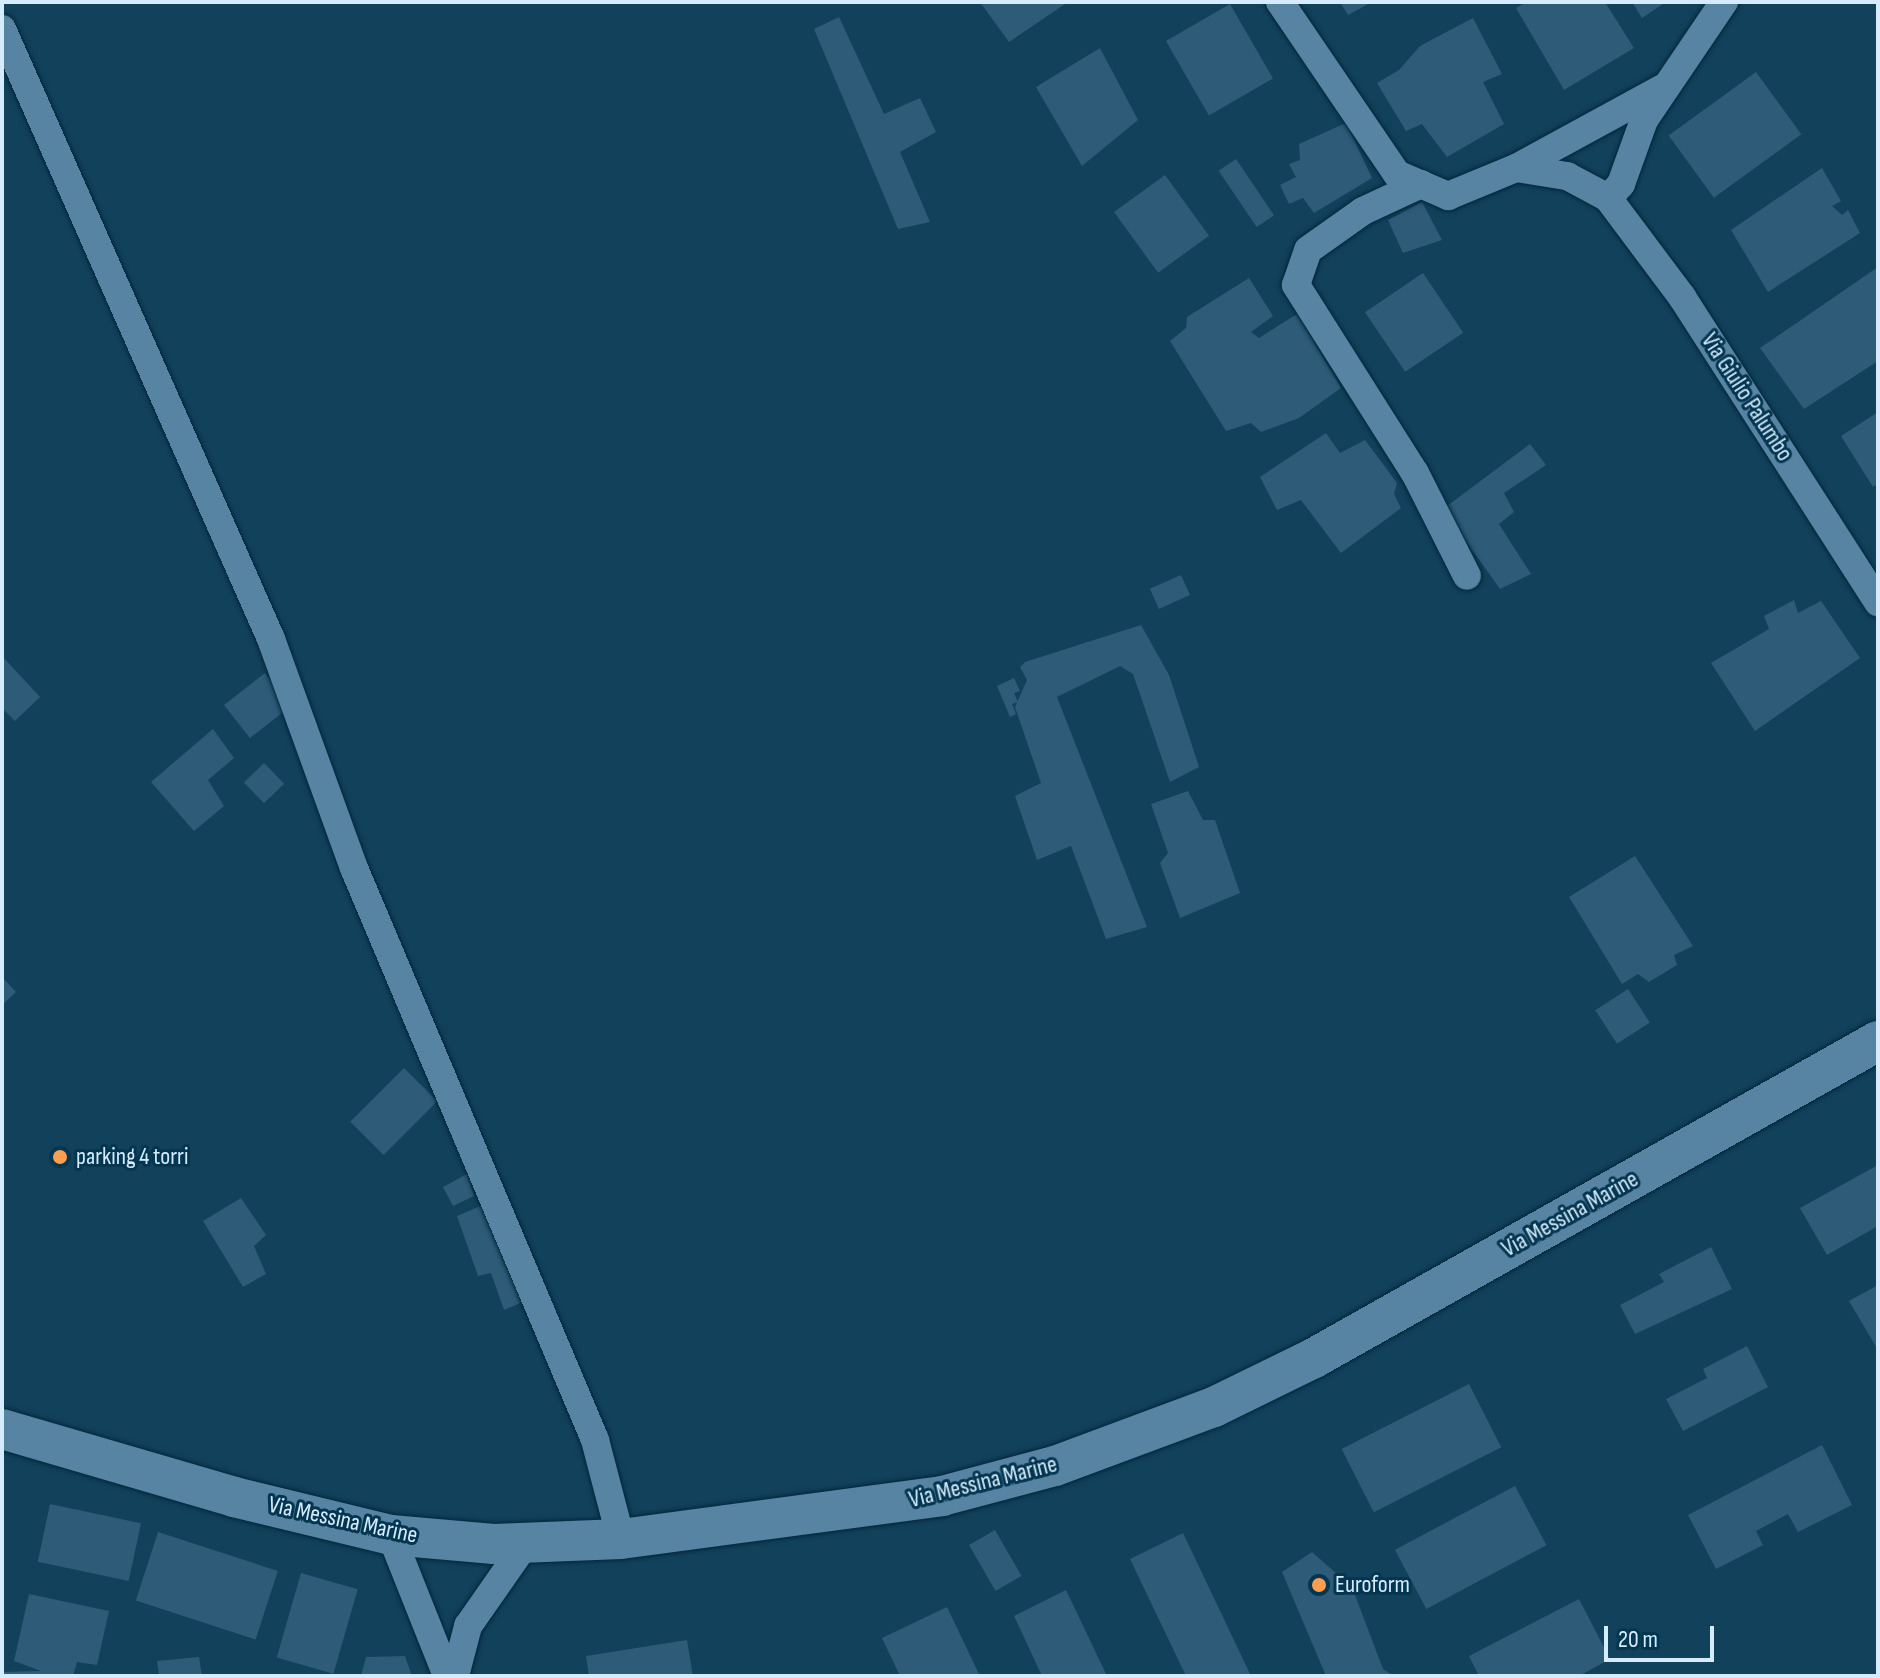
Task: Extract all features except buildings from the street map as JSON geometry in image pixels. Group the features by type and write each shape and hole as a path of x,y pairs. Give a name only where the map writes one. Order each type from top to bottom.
{"main road":[{"name":"Via Messina Marine","path":"2,1429 234,1497 391,1535 526,1543 621,1539 942,1496 1055,1466 1214,1407 1314,1358 1878,1041"}],"street":[{"path":"1280,2 1397,174 1448,196 1516,168 1670,84"},
{"path":"1516,168 1567,176 1608,198 1621,184 1644,120 1724,2"},
{"path":"2,29 271,639 354,868 595,1440 621,1539"},
{"path":"1421,184 1363,211 1308,250 1296,285 1415,473 1467,576"},
{"name":"Via Giulio Palumbo","path":"1608,198 1682,297 1878,602"},
{"path":"391,1535 447,1676"},
{"path":"455,1676 468,1626 526,1543"}],"place":[{"name":"parking 4 torri","path":"60,1157"},
{"name":"Euroform","path":"1319,1585"}]}
